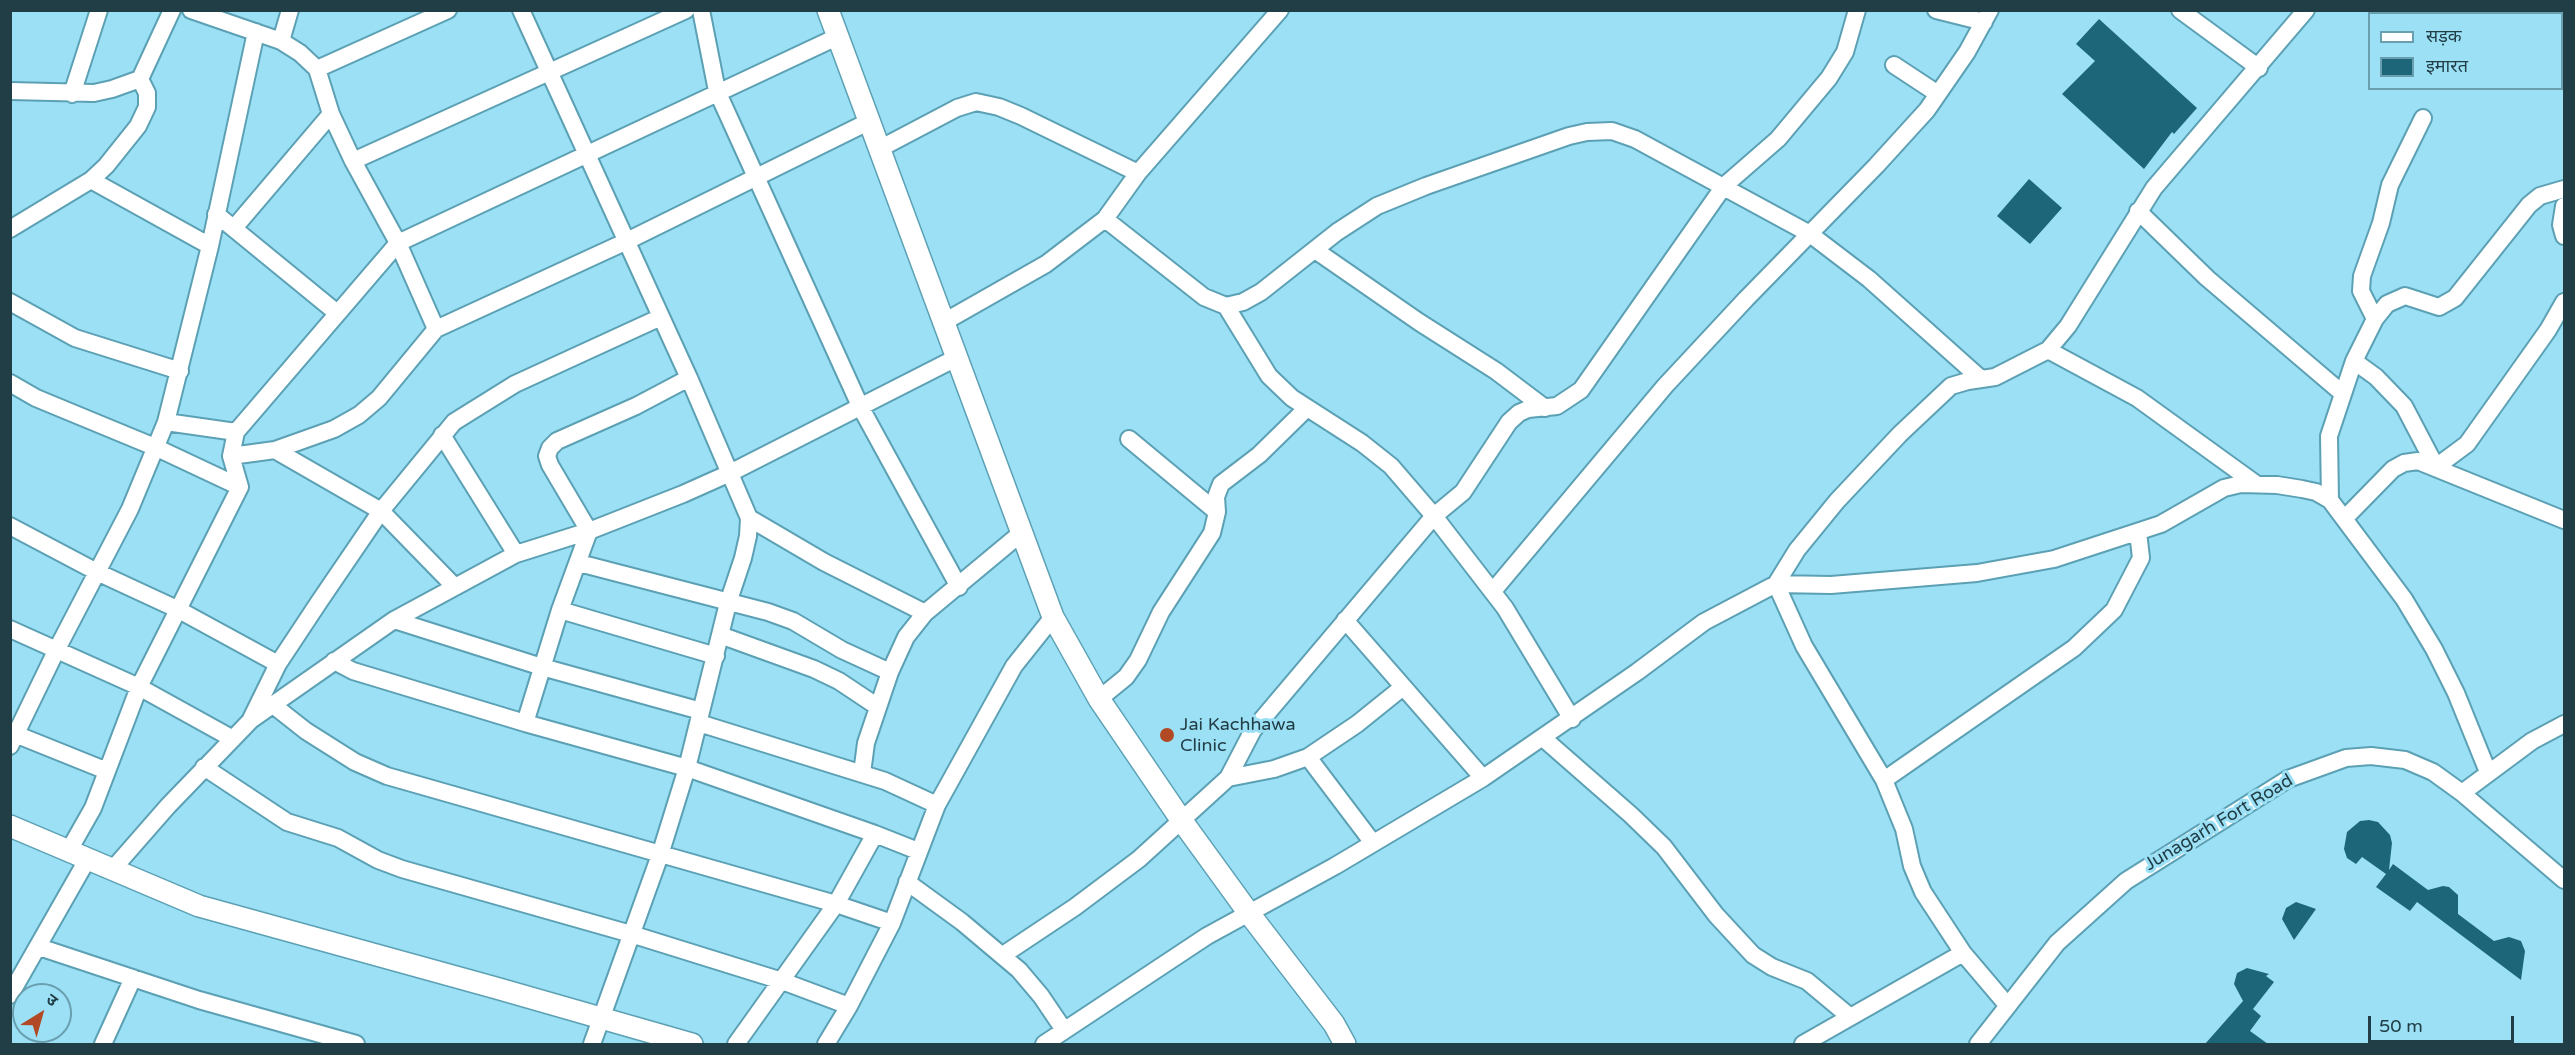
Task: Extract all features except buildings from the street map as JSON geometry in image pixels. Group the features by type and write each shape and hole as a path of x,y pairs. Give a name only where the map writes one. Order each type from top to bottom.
{"street":[{"path":"72,94 99,10"},
{"path":"10,91 72,94 112,89 140,79 172,10"},
{"path":"281,41 290,10"},
{"path":"317,69 418,16 448,10"},
{"path":"521,10 689,378 749,518 743,558 728,603 687,768 660,855 603,1020 592,1044"},
{"path":"353,161 686,10"},
{"path":"701,10 717,92 861,408 959,587"},
{"path":"828,10 958,357 1020,534 1053,617 1099,699 1182,821 1334,1024 1345,1044"},
{"path":"944,322 1046,264 1105,219 1138,173 1280,10"},
{"path":"1003,955 1075,907 1139,859 1228,778 1253,730 1434,516 1463,492 1509,422 1528,409 1557,406 1581,390 1724,186 1778,139 1829,78 1845,52 1857,10"},
{"path":"1493,591 1665,386 1927,110 1967,52 1987,16 1936,10"},
{"path":"2180,10 2259,68"},
{"path":"2008,1006 1963,953 1923,892 1912,866 1904,829 1884,780 1804,646 1776,584 1784,567 1823,517 1900,434 1951,386 2010,371 2048,350 2068,326 2138,211 2170,168 2259,68 2306,10"},
{"path":"199,12 281,41 300,52 317,69 331,114 353,161 398,243 436,329"},
{"path":"107,771 13,738 130,509 166,422 210,246 256,32"},
{"path":"10,995 39,947 77,856 139,687 240,487 231,456 236,432 301,359 337,313 398,243 585,153 839,36"},
{"path":"1894,65 1938,94"},
{"path":"10,229 91,180 106,166 138,126 147,107 147,93 140,79"},
{"path":"881,148 957,108 976,102 999,107 1138,173"},
{"path":"234,228 331,114"},
{"path":"2375,319 2361,291 2362,276 2381,223 2390,185 2423,118"},
{"path":"231,456 275,450 334,429 359,415 379,398 436,329 625,242 870,121"},
{"path":"1105,219 1204,297 1226,306 1243,302 1261,292 1337,232 1377,206 1426,186 1587,132 1612,131 1635,139 1810,234 1869,279 1981,379"},
{"path":"91,180 210,246"},
{"path":"2330,500 2329,436 2354,361 2375,319 2387,304 2405,296 2439,307 2456,298 2529,205 2540,196 2565,189"},
{"path":"2565,206 2562,225 2565,236"},
{"path":"2138,211 2207,278 2342,393"},
{"path":"216,214 337,313"},
{"path":"1315,250 1419,322 1496,371 1545,408"},
{"path":"10,302 75,338 180,371"},
{"path":"2436,467 2467,444 2548,330 2565,302"},
{"path":"1226,306 1269,376 1307,408 1362,443 1391,466 1434,516 1493,591 1572,719"},
{"path":"250,720 278,664 381,511 454,422 515,384 661,317"},
{"path":"2048,350 2137,398 2256,484"},
{"path":"112,870 204,767 250,720 394,620 516,554 589,531 730,473 958,357"},
{"path":"2354,361 2376,377 2404,406 2436,467"},
{"path":"525,723 560,610 589,531 550,465 547,456 550,448 556,441 618,414 689,378"},
{"path":"10,383 36,398 157,448 240,487"},
{"path":"1099,699 1126,676 1138,660 1161,612 1212,533 1217,512 1216,497 1221,484 1258,455 1307,408"},
{"path":"166,422 236,432"},
{"path":"442,435 516,554"},
{"path":"1129,439 1217,512"},
{"path":"275,450 381,511 455,587"},
{"path":"2345,518 2393,469 2404,463 2418,461 2565,520"},
{"path":"1044,1044 1248,912 1335,866 1484,778 1572,719 1704,622 1776,584 1831,585 1977,573 2054,559 2161,524 2224,488 2256,484 2302,489 2316,492 2330,500 2404,598 2434,649 2456,693 2488,772"},
{"path":"749,518 824,562 925,613"},
{"path":"10,526 97,572 178,610 278,664"},
{"path":"1884,780 2074,648 2114,610 2141,558 2138,532"},
{"path":"862,773 866,742 890,672 906,637 925,613 1020,534"},
{"path":"579,563 728,603 749,606 793,621 842,650 890,672"},
{"path":"560,610 716,656"},
{"path":"826,1044 849,1006 892,923 937,806 1014,666 1053,617"},
{"path":"394,620 700,717 908,790 937,806"},
{"path":"1345,620 1484,778"},
{"path":"10,629 139,687 233,739"},
{"path":"720,635 814,669 839,681 878,707"},
{"path":"334,661 353,671 525,723 687,768 918,851"},
{"path":"1228,778 1274,769 1308,756 1357,724 1403,687"},
{"path":"273,705 347,758 387,776 836,904 892,923"},
{"path":"2462,793 2532,741 2565,724"},
{"path":"1543,738 1664,847 1716,915 1753,955 1772,967 1807,981 1849,1016"},
{"path":"1308,756 1373,843"},
{"name":"Junagarh Fort Road","path":"1978,1044 2057,943 2126,881 2288,778 2346,758 2371,756 2405,760 2433,772 2462,793 2565,880"},
{"path":"204,767 287,822 338,838 378,860 402,869 631,934 782,981 849,1006"},
{"path":"10,826 199,906 692,1044"},
{"path":"736,1044 836,904 875,834"},
{"path":"907,882 1003,955 1041,996 1064,1030"},
{"path":"39,947 199,1000 356,1044"},
{"path":"1803,1044 1963,953"},
{"path":"103,1044 133,978"}],"place":[{"name":"Jai Kachhawa Clinic","path":"1167,735"}]}
